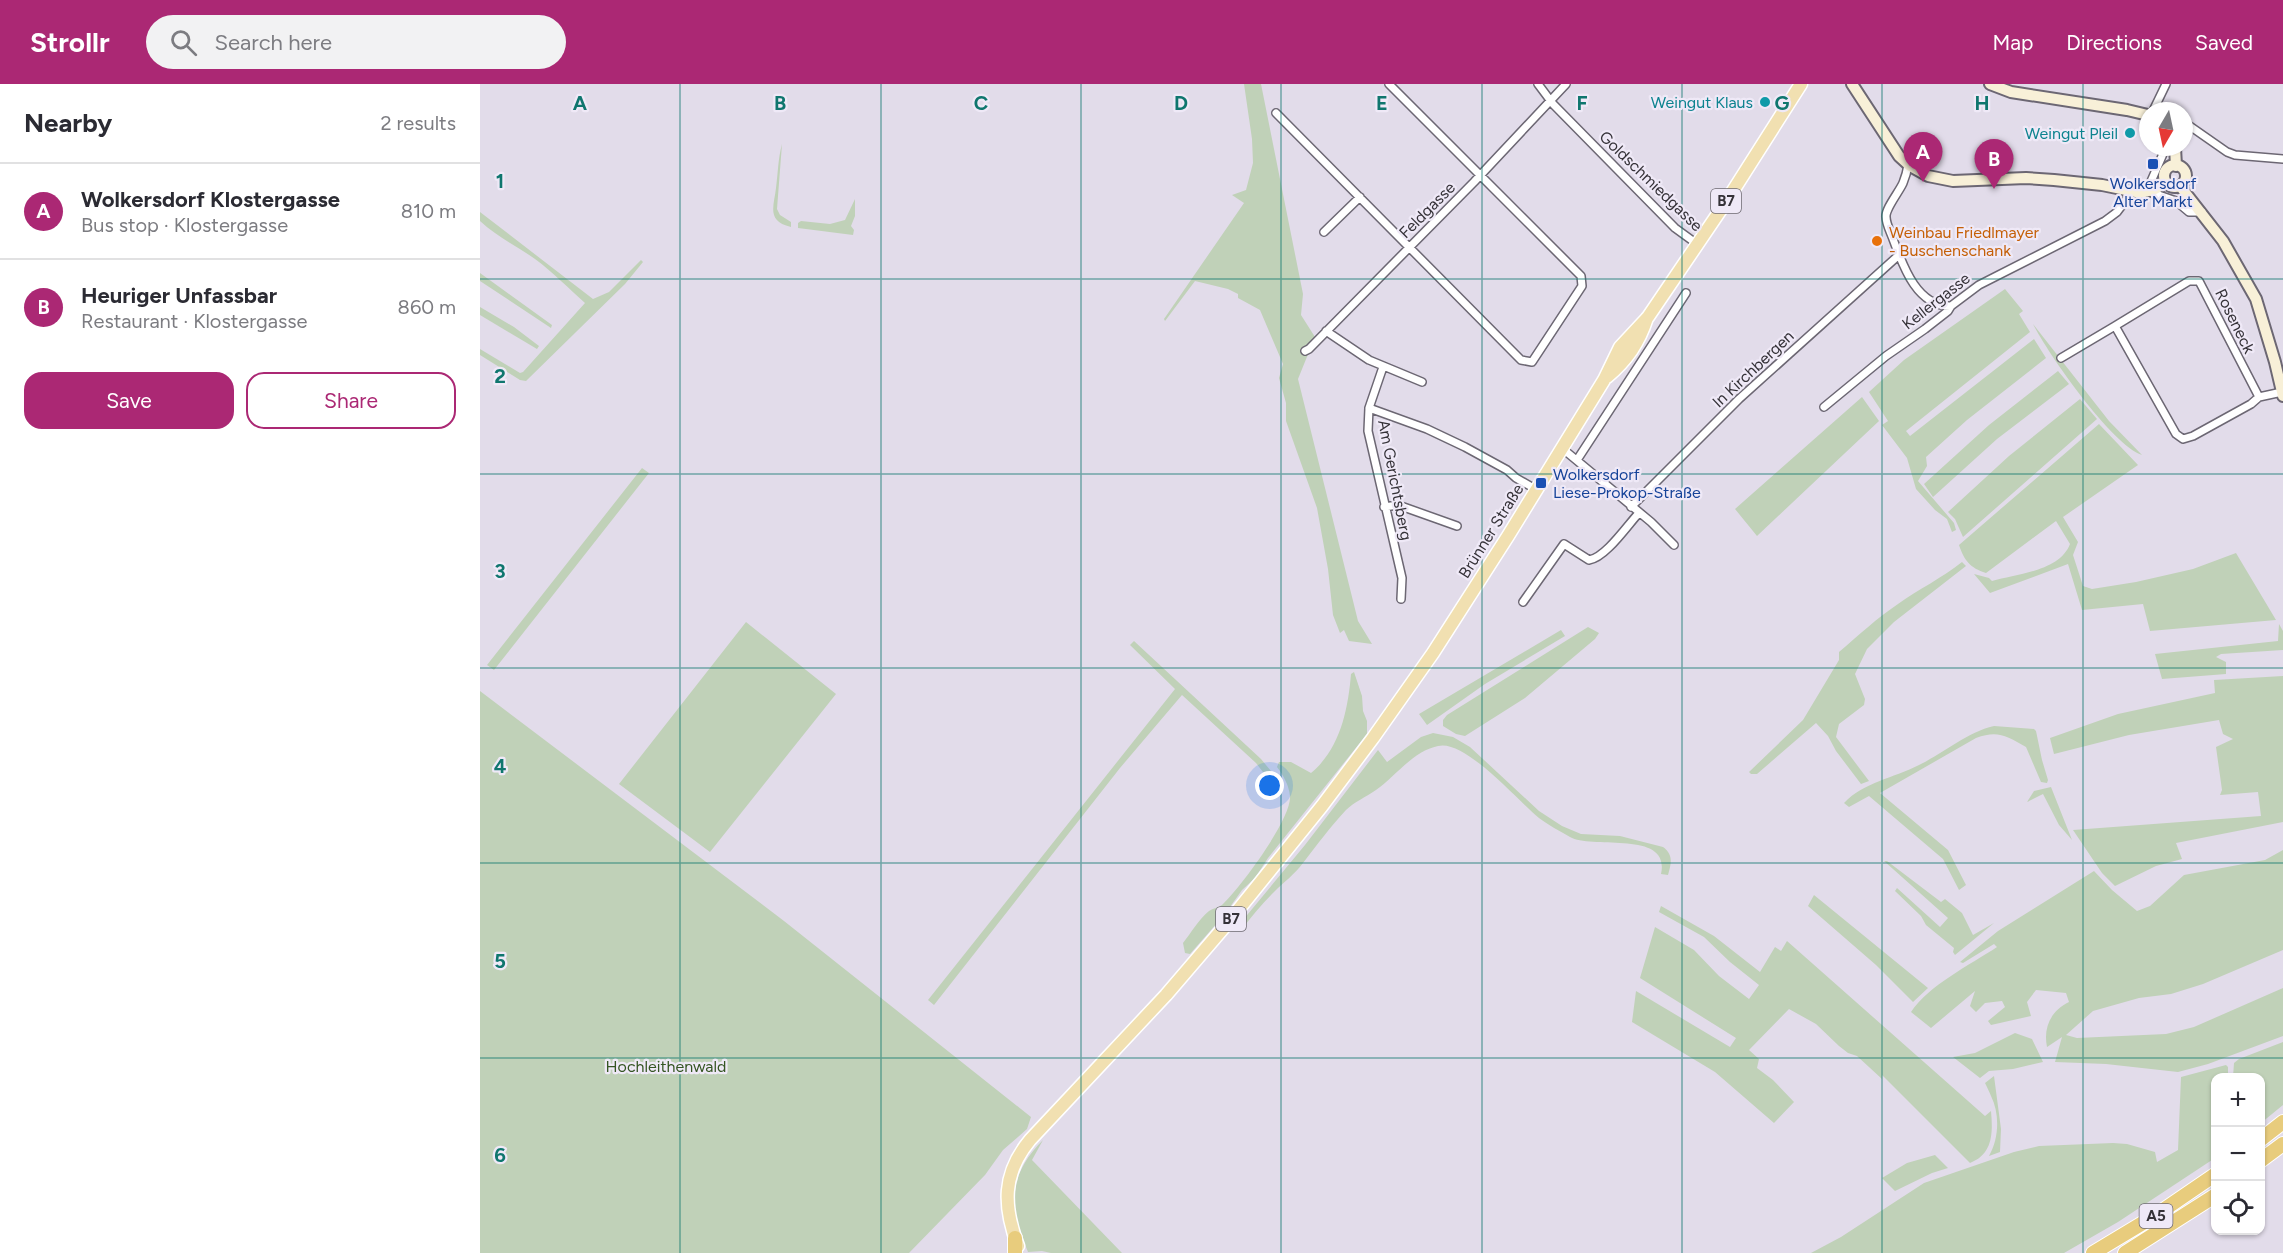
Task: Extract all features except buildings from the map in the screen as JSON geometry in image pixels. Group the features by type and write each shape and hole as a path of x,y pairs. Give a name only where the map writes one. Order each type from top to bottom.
{"highway":[{"path":"2265,1136 2283,1122"},
{"path":"2265,1157 2283,1144"},
{"name":"A5","path":"2093,1253 2156,1215 2211,1177"},
{"name":"A5","path":"2125,1253 2211,1198"},
{"path":"1015,1238 1015,1253"}],"main road":[{"name":"Brünner Straße","path":"1015,1238 1009,1214 1008,1190 1014,1164 1022,1150 1166,995 1226,925 1315,815 1373,738 1448,630 1563,449 1604,380 1620,347 1648,317 1801,84"},
{"path":"1852,84 1891,145 1908,165 1921,174 1945,180 2026,178 2102,185 2132,192 2150,192 2166,183"},
{"path":"1990,84 2011,92 2139,113"},
{"path":"2175,156 2176,166"},
{"path":"2176,166 2181,167 2185,174 2184,182 2180,186 2171,186 2166,183 2165,171 2176,166"},
{"path":"2180,186 2202,212 2235,260 2256,299 2282,394"},
{"name":"B7","path":"1015,1238 1021,1253"}],"street":[{"path":"1276,113 1521,360 1528,363 1534,360 1583,281 1581,276 1389,84"},
{"name":"Goldschmiedgasse","path":"1538,84 1675,228 1697,244"},
{"name":"Feldgasse","path":"1305,351 1479,176 1566,84"},
{"path":"2157,102 2166,84"},
{"path":"2193,128 2235,155 2283,159"},
{"path":"2162,156 2154,174 2150,192 2176,201 2189,212 2202,212"},
{"path":"1908,165 1903,183 1886,214 1899,255 1911,280 1927,298 1940,306 1951,306"},
{"name":"Kellergasse","path":"1824,407 1886,356 1998,273 2105,220 2117,212 2132,192"},
{"path":"1324,232 1360,197"},
{"name":"In Kirchbergen","path":"1631,507 1739,399 1899,255"},
{"name":"Roseneck","path":"2061,358 2189,281 2199,281 2259,397"},
{"path":"1577,460 1686,293"},
{"path":"2115,326 2180,438 2188,439 2251,404 2259,397 2282,394"},
{"path":"1326,331 1347,347 1383,367 1422,382"},
{"name":"Am Gerichtsberg","path":"1383,367 1369,408 1368,431 1402,582 1401,599"},
{"path":"1369,408 1426,429 1465,447 1508,470 1516,478 1537,490"},
{"path":"1563,449 1638,514 1651,522 1674,545"},
{"path":"1384,507 1398,505 1457,526"},
{"path":"1523,602 1564,544 1589,560 1593,560 1607,549 1638,514"}],"green space":[{"path":"1244,84 1261,84 1303,294 1301,315 1315,337 1298,379 1358,621 1372,644 1349,641 1344,630 1340,633 1333,615 1328,569 1317,508 1286,421 1286,403 1279,378 1283,364 1260,310 1238,298 1238,294 1228,289 1195,281 1165,321 1164,319 1244,203 1232,195 1246,190 1253,163"},
{"path":"782,144 777,209 780,215 791,222 791,227 778,221 773,212"},
{"path":"855,199 855,216 851,226 854,230 853,235 798,228 798,223 801,221 830,224 845,220"},
{"path":"480,212 593,299 609,292 641,260 643,262 625,284 526,381 520,380 480,355 480,349 520,373 523,372 585,303 542,264 480,221"},
{"path":"480,273 552,325 551,328 480,281"},
{"path":"2005,289 2023,311 2019,314 2030,332 1906,431 1910,436 2034,339 2046,358 1967,420 1926,457 1927,466 1918,481 1954,523 1956,530 1952,532 1947,519 1935,510 1916,489 1907,458 1882,425 1888,421 1869,392 1904,360"},
{"path":"480,307 514,327 539,346 537,349 480,315"},
{"path":"2033,324 2109,421 2142,455 2129,448 2098,417 2052,356"},
{"path":"2058,371 2069,384 1997,439 1933,497 1924,484 1989,425"},
{"path":"1862,397 1879,421 1757,536 1735,509"},
{"path":"2080,399 2097,419 1963,537 1955,519 1948,512 2009,456"},
{"path":"2099,424 2138,465 2063,517 2078,542 2073,555 2083,586 2092,589 2136,582 2193,569 2236,553 2276,620 2150,631 2143,604 2082,610 2068,564 1990,593 1974,574 1992,581 2048,566 2065,553 2070,544 2056,521 1986,573 1968,563 1959,545"},
{"path":"642,468 649,473 494,670 487,665"},
{"path":"1962,562 1966,566 1894,622 1867,649 1855,674 1865,699 1864,705 1839,724 1836,737 1869,781 1861,784 1836,751 1828,736 1816,723 1757,774 1749,772 1803,720 1839,660 1839,652 1890,609"},
{"path":"746,622 836,694 710,852 619,784"},
{"path":"2279,624 2283,631 2283,650 2221,654 2216,657 2226,662 2226,674 2162,679 2155,654 2278,641"},
{"path":"1588,627 1599,633 1595,639 1525,698 1465,736 1456,734 1443,726 1443,720 1447,715"},
{"path":"1561,630 1565,636 1485,684 1427,725 1419,714"},
{"path":"1134,641 1261,759 1280,782 1276,789 1256,763 1182,695 1120,768 934,1005 928,1000 1175,689 1130,645"},
{"path":"1354,672 1362,696 1367,734 1268,858 1255,878 1242,890 1225,914 1190,954 1185,953 1183,943 1195,926 1209,911 1222,905 1240,884 1263,853 1283,820 1290,796 1285,780 1277,767 1279,762 1291,762 1311,773 1336,741 1345,715 1351,674"},
{"path":"2283,676 2283,822 2176,843 2182,859 2156,866 2115,886 2102,873 2073,830 2261,816 2258,792 2220,795 2222,790 2216,747 2233,739 2223,734 2219,720 2129,735 2054,754 2050,738 2118,714 2215,693 2214,680"},
{"name":"Hochleithenwald","path":"480,691 784,921 1031,1117 1027,1129 1003,1150 985,1175 909,1253 480,1253"},
{"path":"1994,726 2036,731 2047,783 2041,782 2026,747 2007,737 1990,734 1976,738 1880,793 1948,850 1966,885 1959,890 1943,859 1869,796 1849,807 1844,803 1870,785 1909,770 1965,738"},
{"path":"1433,733 1453,737 1470,747 1539,811 1562,826 1581,834 1620,836 1663,847 1670,856 1668,875 1661,874 1661,860 1654,851 1642,846 1581,840 1550,826 1476,761 1449,746 1438,746 1413,758 1372,793 1346,810 1300,867 1265,901 1241,930 1238,926 1305,845 1378,750 1387,762 1421,737"},
{"path":"2051,787 2072,840 2059,825 2043,794 2027,802 2034,791"},
{"path":"2283,850 2283,950 2203,984 2171,994 2139,998 2093,1011 2066,1035 2077,1038 2166,1034 2194,1027 2283,988 2283,1036 2208,1064 2178,1072 2106,1064 2055,1062 2062,1037 2047,1047 2047,1026 2057,1010 2069,1002 2066,993 2036,990 2027,1002 2031,1016 1991,1025 1988,1021 2005,1007 2002,1001 1985,1003 1976,1012 1970,1006 1975,991 1931,1028 1911,1012 1939,984 1997,947 1994,944 1963,963 1960,962 1998,931 2094,871 2137,911 2150,906 2184,875 2265,860"},
{"path":"1884,861 1941,902 1945,899 1962,913 1973,935 1994,923 1955,955 1954,948 1926,925 1921,916 1895,891 1897,888 1940,927 1948,918"},
{"path":"1814,895 1928,988 1913,1002 1876,965 1808,906"},
{"path":"1661,906 1714,936 1760,972 1775,947 1781,951 1787,941 1985,1116 1991,1111 1990,1142 1983,1154 1970,1163 1882,1075 1882,1079 1857,1056 1839,1046 1816,1024 1789,1009 1749,1050 1759,1059 1757,1068 1773,1080 1794,1102 1774,1123 1715,1072 1632,1022 1636,991 1730,1047 1736,1038 1640,978 1655,927 1694,950 1719,976 1749,999 1759,985 1704,937 1659,912"},
{"path":"2015,1033 2032,1039 2043,1062 2013,1069 1989,1071 1980,1078 1953,1057 1975,1053"},
{"path":"2283,1042 2283,1105 2265,1120 2265,1073 2233,1073 2234,1063"},
{"path":"2226,1065 2228,1067 2228,1073 2211,1073 2211,1161 2118,1222 2064,1253 1811,1253 1841,1237 1924,1183 2014,1152 2039,1146 2113,1143 2127,1144 2155,1152 2157,1162 2178,1150 2181,1077"},
{"path":"1994,1076 2001,1129 2000,1152 1989,1156 1995,1142 1997,1118 1994,1103 1985,1083"},
{"path":"1043,1140 1032,1160 1122,1253 1028,1252 1017,1221 1015,1193 1017,1179 1023,1166"},
{"path":"1935,1155 1948,1168 1895,1191 1882,1178 1907,1163"}],"place":[{"name":"Weingut Klaus","path":"1765,102"},
{"name":"Weingut Pleil","path":"2130,133"},
{"name":"Wolkersdorf Alter Markt","path":"2153,164"},
{"name":"Wolkersdorf Klostergasse","path":"1923,182"},
{"name":"Heuriger Unfassbar","path":"1994,189"},
{"name":"Weinbau Friedlmayer - Buschenschank","path":"1877,241"},
{"name":"Wolkersdorf Liese-Prokop-Straße","path":"1541,483"}]}
